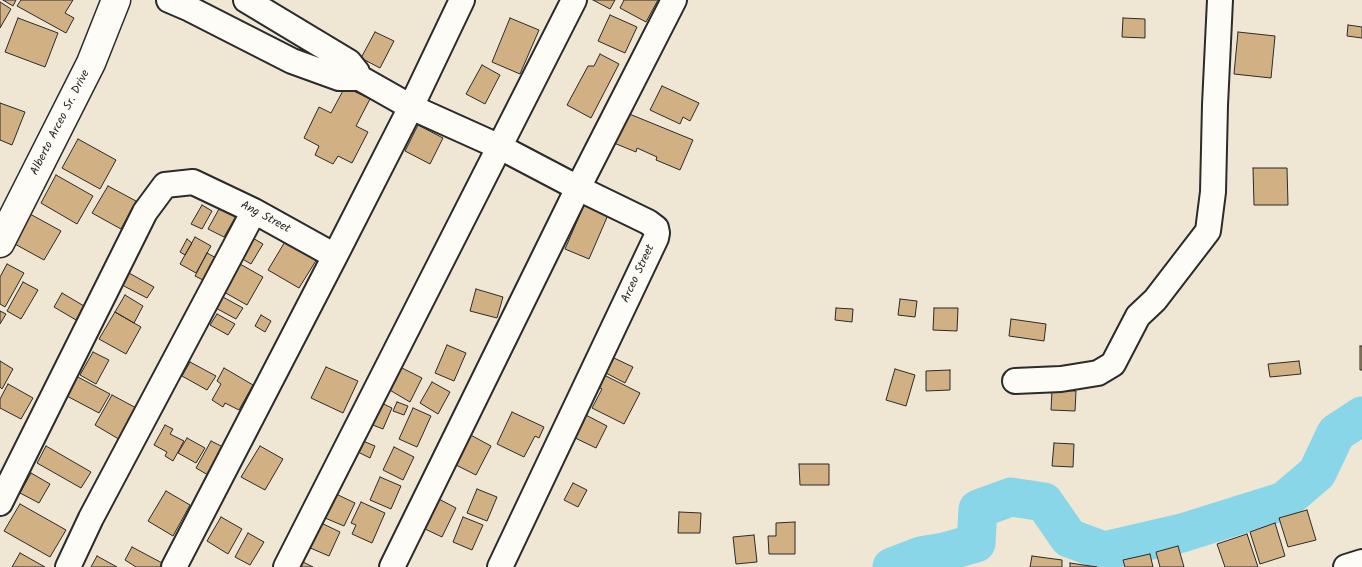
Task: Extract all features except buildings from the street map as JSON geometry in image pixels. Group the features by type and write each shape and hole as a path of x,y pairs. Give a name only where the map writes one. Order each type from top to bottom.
{"street":[{"name":"Alberto Arceo Sr. Drive","path":"0,243 91,63 116,0"},
{"path":"184,3 292,61 339,78 358,77 357,72 349,62 246,0"},
{"path":"174,567 411,107 462,0"},
{"path":"286,567 574,0"},
{"path":"392,567 578,188 674,0"},
{"path":"1015,381 1061,379 1098,373 1112,364 1138,316 1155,300 1208,231 1212,192 1220,0"},
{"path":"292,61 305,35"},
{"name":"Arceo Street","path":"358,77 411,107 500,147 648,222 656,228 656,238 500,567"},
{"name":"Ang Street","path":"0,503 145,212 165,185 193,182 254,210 335,256"},
{"path":"68,567 91,518 254,210"},
{"path":"1346,567 1362,562"}],"waterway":[{"path":"892,567 921,556 976,543 978,509 1011,497 1044,502 1069,538 1104,551 1182,533 1284,501 1317,473 1336,433 1362,416"}]}
